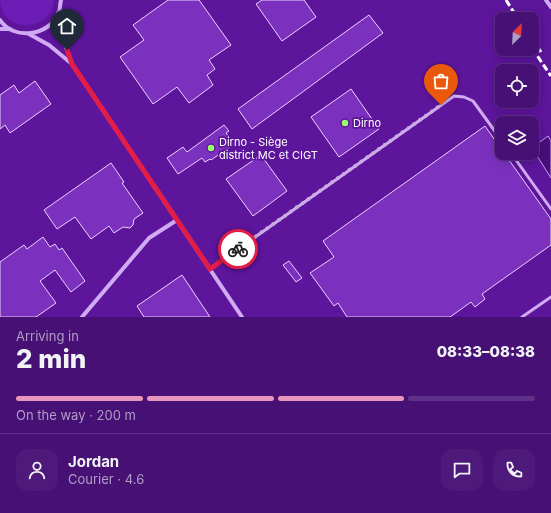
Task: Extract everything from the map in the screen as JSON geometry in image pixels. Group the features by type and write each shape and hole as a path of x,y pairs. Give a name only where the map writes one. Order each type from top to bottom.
{"street":[{"path":"60,0 58,13 62,36 72,64 242,317"},
{"path":"546,0 551,7"},
{"path":"28,34 43,29 51,24 58,13"},
{"path":"0,20 10,29 28,34 49,45 72,64"},
{"path":"0,29 10,29"},
{"path":"82,317 149,238 177,220"}],"lane":[{"path":"210,269 454,96 464,97 473,101 495,131"},
{"path":"516,160 551,209"},
{"path":"522,317 551,297"}],"shaded area":[{"path":"0,0 54,0 51,11 44,19 36,24 26,25 8,19 2,11"},
{"path":"548,136 551,141 551,178 539,159 539,143"}],"building":[{"path":"168,0 199,0 231,45 209,60 215,69 207,75 213,85 189,103 177,87 153,104 120,57 144,40 133,25"},
{"path":"262,0 304,0 316,17 282,41 256,4"},
{"path":"369,15 383,33 252,129 238,109"},
{"path":"35,81 51,104 10,133 5,125 0,129 0,95 14,85 19,93"},
{"name":"Dirno","path":"351,89 379,129 339,157 311,117"},
{"name":"Dirno - Siège district MC et CIGT","path":"224,125 229,131 226,133 234,144 211,160 210,159 205,162 202,158 178,174 167,158 183,147 187,152"},
{"path":"485,126 495,140 495,160 509,160 551,219 551,245 482,294 485,299 475,307 471,302 450,317 347,317 338,303 334,306 310,273 334,257 323,241"},
{"path":"261,155 287,191 253,216 226,179"},
{"path":"111,163 124,182 122,183 143,213 134,219 133,225 130,228 123,227 114,233 109,226 91,239 75,217 57,229 44,210"},
{"path":"43,237 50,247 55,244 59,250 62,248 85,281 71,292 55,270 40,281 56,303 36,317 0,317 0,262 24,245 27,249"},
{"path":"289,261 302,278 296,282 283,265"},
{"path":"182,275 210,317 144,317 137,306"}],"railway":[{"path":"506,0 514,12"},
{"path":"537,56 551,76"}],"way so far":[{"path":"238,249 441,105"}],"place":[{"name":"Dirno","path":"345,123"},
{"name":"Dirno - Siège district MC et CIGT","path":"211,148"}],"route":[{"path":"67,50 72,64 210,269 238,249"}]}
